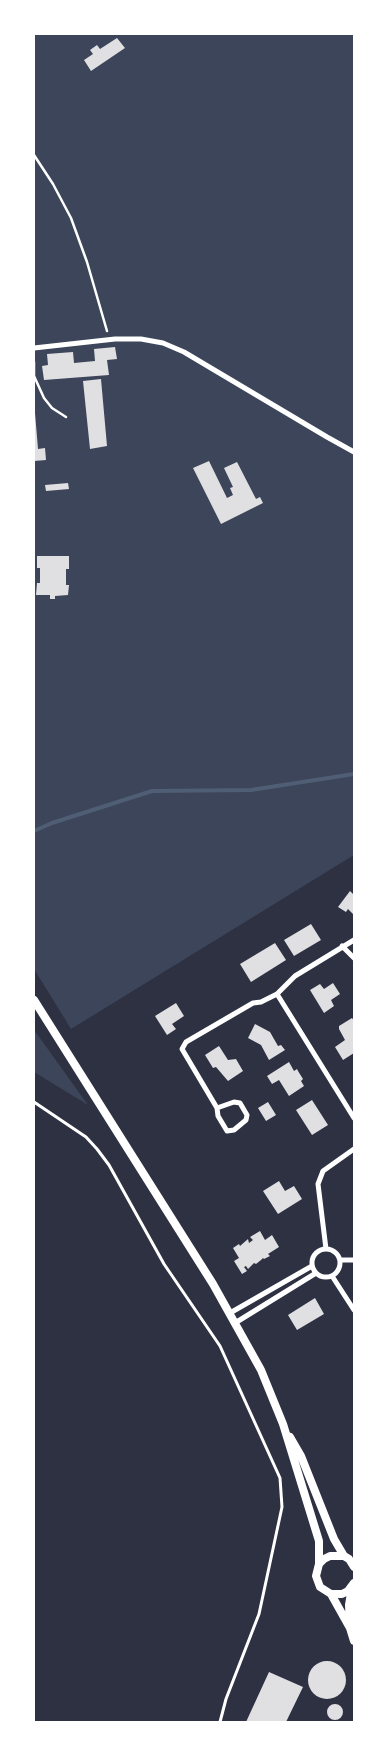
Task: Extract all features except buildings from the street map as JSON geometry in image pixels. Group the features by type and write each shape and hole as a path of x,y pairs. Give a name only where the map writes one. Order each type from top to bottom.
{"main road":[{"path":"34,1000 213,1284 261,1370 283,1424 319,1542 317,1582 325,1592 330,1594 342,1594 353,1585"},
{"path":"283,1424 301,1456 334,1538 344,1556"},
{"path":"319,1564 324,1559 337,1555 349,1559 354,1567"},
{"path":"350,1628 349,1605 353,1585"},
{"path":"330,1594 350,1628 354,1641"}],"street":[{"path":"34,348 109,340 142,339 163,343 184,352 354,452"},
{"path":"217,1108 234,1102 240,1103 247,1114 246,1120 234,1130 227,1131 218,1116 217,1108 182,1049 186,1042 253,1002 261,1002 278,994 295,976 354,940"},
{"path":"342,946 354,958"},
{"path":"278,994 354,1118"},
{"path":"326,1249 318,1184 323,1172 354,1149"},
{"path":"322,1249 335,1252 340,1260 339,1270 332,1276 322,1276 316,1273 312,1266 315,1254 322,1249"},
{"path":"340,1260 354,1260"},
{"path":"230,1313 312,1266"},
{"path":"235,1323 316,1273"},
{"path":"332,1276 354,1310"}],"lane":[{"path":"34,1102 86,1137 109,1165 164,1264 220,1346 280,1478 282,1507 259,1614 226,1699 220,1722"}],"path":[{"path":"34,155 53,184 71,218 87,262 109,340"},
{"path":"34,362 34,376 44,398 52,408 66,417"}],"shaded area":[{"path":"34,34 354,34 354,855 71,1029 34,969"},
{"path":"34,1030 45,1045 88,1105 34,1072"}],"waterway":[{"path":"34,831 52,823 152,791 251,790 354,774"}]}
